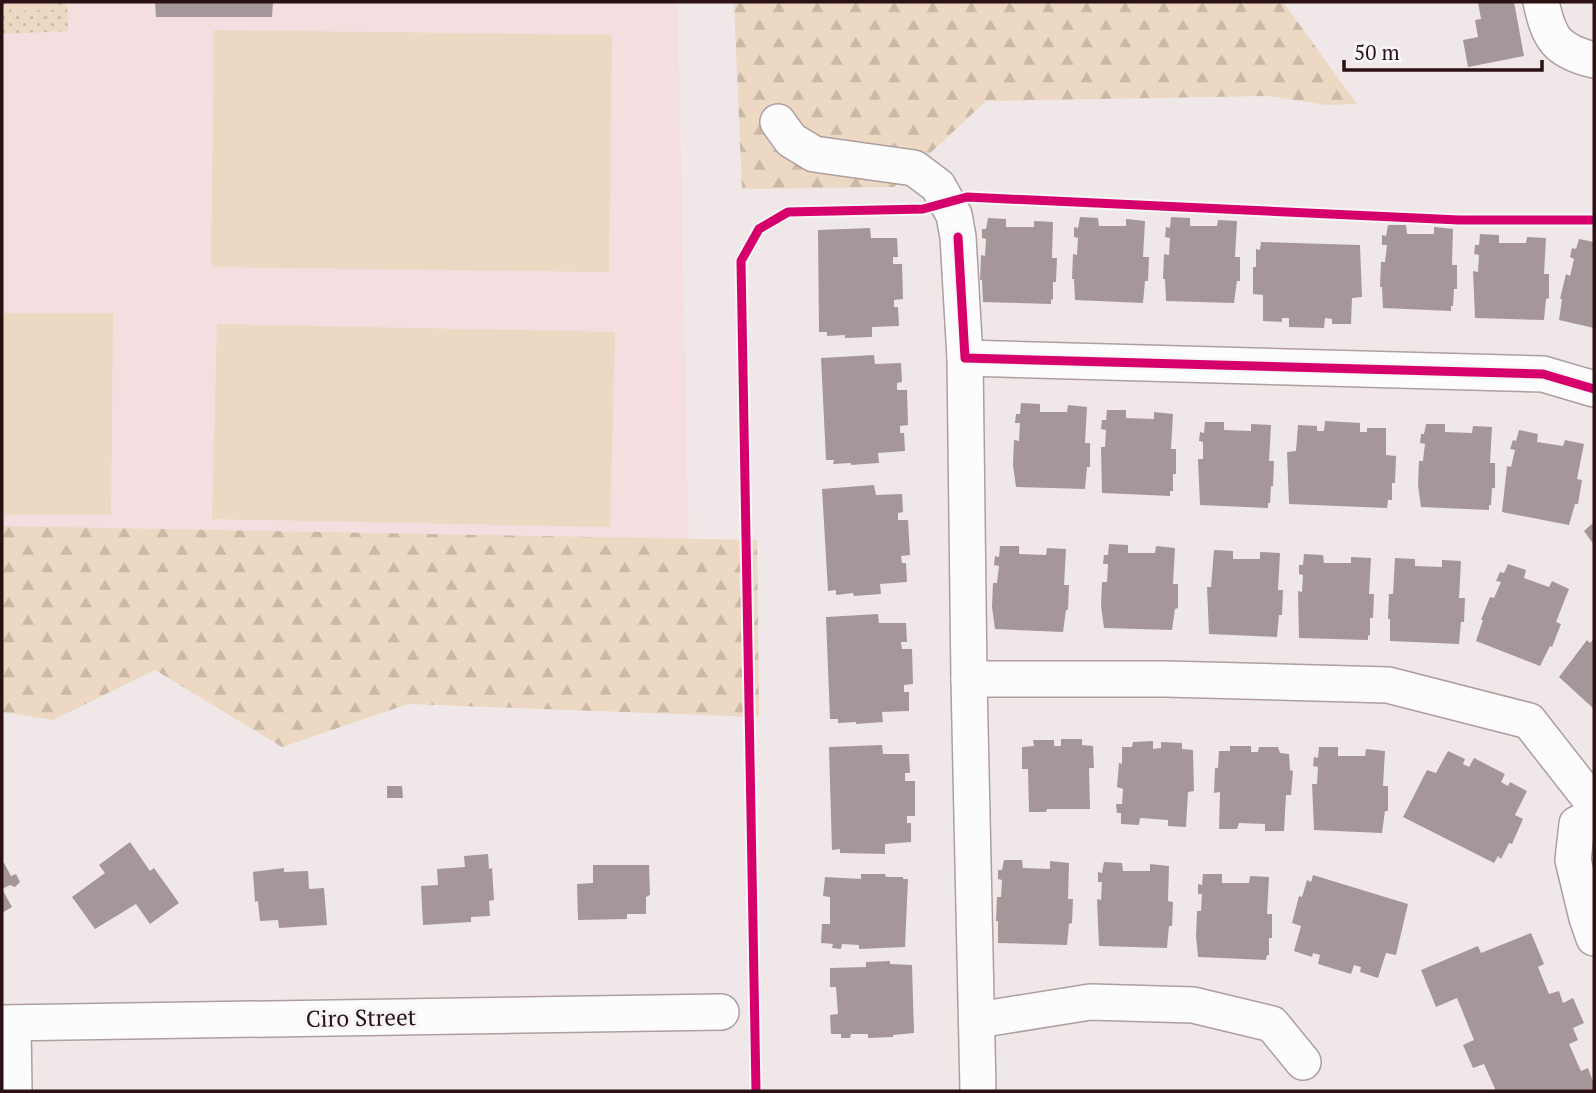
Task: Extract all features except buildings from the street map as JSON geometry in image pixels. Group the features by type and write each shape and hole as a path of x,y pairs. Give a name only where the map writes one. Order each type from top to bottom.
{"street":[{"path":"1541,2 1547,28 1561,47 1577,56 1594,60"},
{"path":"778,122 791,140 814,154 914,168 938,186 954,215 958,237 965,358 978,1091"},
{"path":"965,358 1543,374 1594,389"},
{"path":"969,679 1167,679 1388,685 1529,721 1594,804"},
{"path":"1594,816 1577,824 1573,859 1594,938"},
{"path":"978,1020 1090,1002 1193,1005 1272,1024 1303,1062"},
{"name":"Ciro Street","path":"8,1023 721,1012"},
{"path":"8,1023 14,1091"}],"shaded area":[{"path":"2,2 678,2 690,613 2,625"}],"green space":[{"path":"2,2 67,2 68,31 2,34"},
{"path":"10,2 54,2 54,10 11,11"},
{"path":"734,2 1283,2 1357,104 1326,105 1268,96 986,101 894,187 742,189"},
{"path":"214,30 612,35 609,272 211,267"},
{"path":"2,313 113,313 111,515 2,515"},
{"path":"217,324 615,332 610,527 212,519"},
{"path":"2,526 757,540 759,717 408,704 282,747 155,670 53,720 2,712"}],"cycle path":[{"path":"756,1091 741,261 759,229 788,212 923,209 967,197 1459,220 1594,220"},
{"path":"958,237 965,358 1543,374 1594,389"}]}
